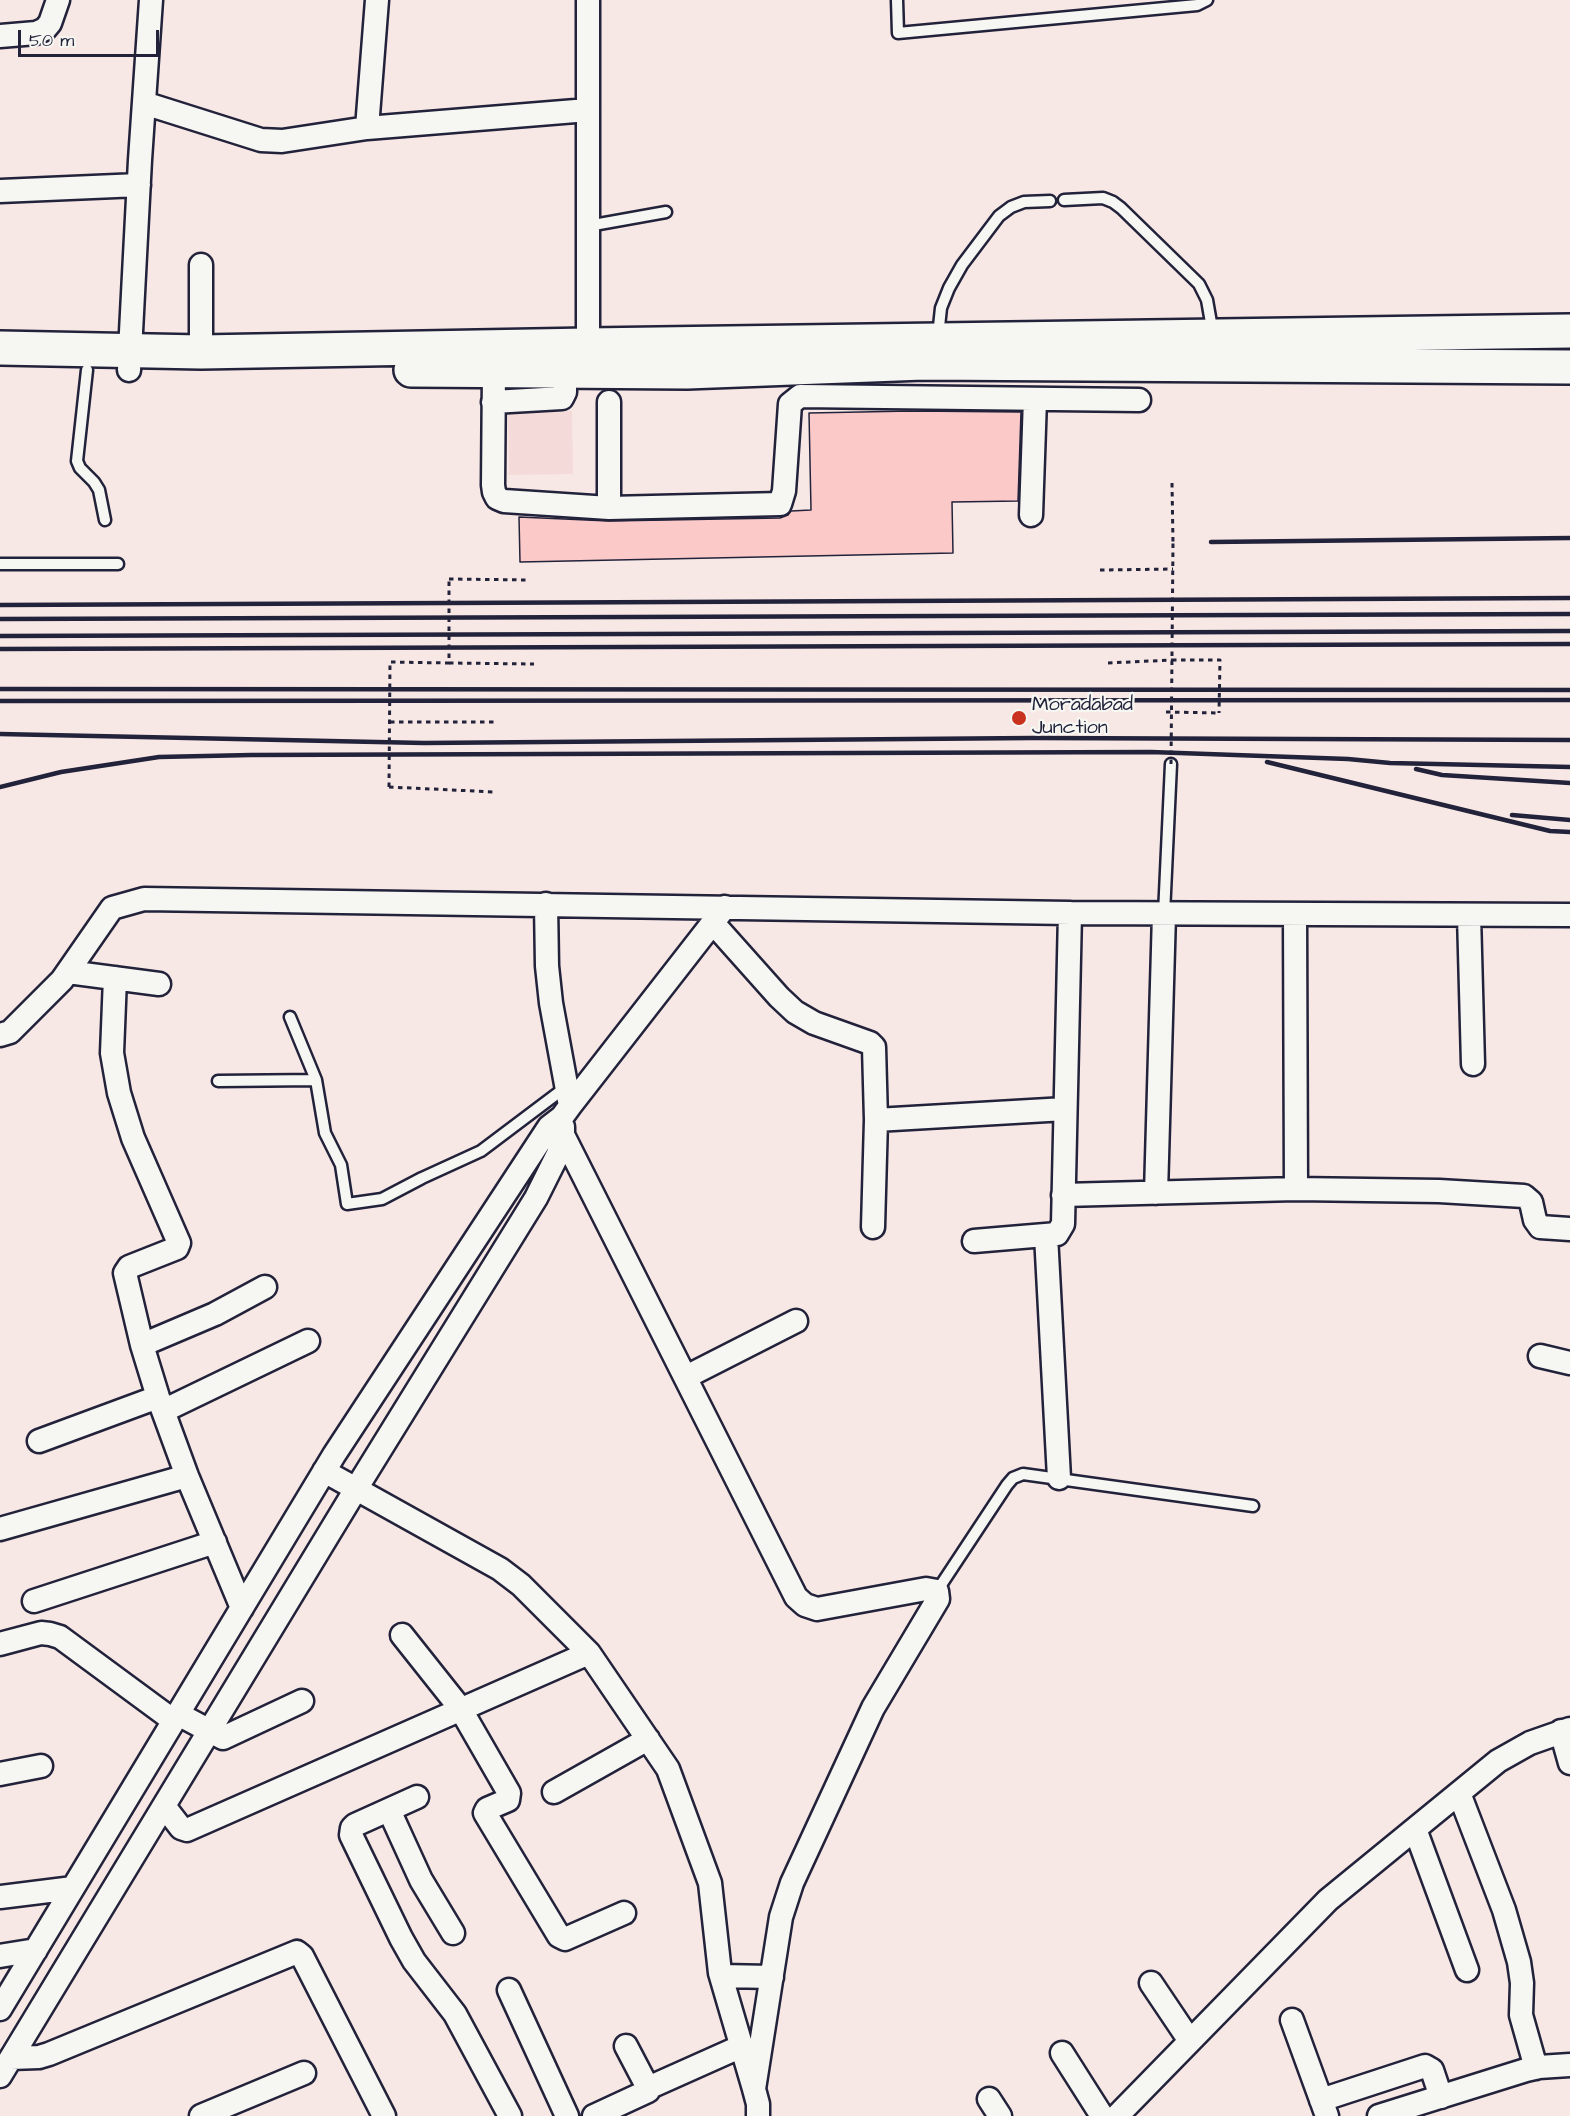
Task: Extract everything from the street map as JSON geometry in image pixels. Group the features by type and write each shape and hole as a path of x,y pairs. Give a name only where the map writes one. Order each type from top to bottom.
{"main road":[{"path":"0,370 87,370 130,361 201,352 588,345 923,363 1163,351 1213,336 1570,331"},
{"path":"0,348 130,361 494,386 565,371 687,372 783,355 937,340 1570,367"}],"street":[{"path":"0,36 36,33 45,29 50,23 58,0"},
{"path":"130,361 138,185 151,0"},
{"path":"367,128 377,0"},
{"path":"588,0 588,345"},
{"path":"144,103 261,140 282,141 367,128 588,111"},
{"path":"0,191 138,185"},
{"path":"201,265 201,352"},
{"path":"494,386 493,485 497,498 504,501 609,507 780,504 784,491 790,404 800,396 1139,400"},
{"path":"1031,515 1035,399"},
{"path":"609,402 609,507"},
{"path":"0,1035 10,1032 62,980 112,908 144,899 546,904 719,915 1070,913 1570,915"},
{"path":"546,904 546,966 566,1111 686,1377 796,1597 805,1605 817,1609 926,1589 937,1591 938,1599 873,1708 820,1827 802,1858 781,1917 754,2089"},
{"path":"974,1241 1057,1234 1063,1224 1070,913"},
{"path":"1156,1193 1164,914"},
{"path":"0,2009 324,1471 549,1127 566,1111 719,915"},
{"path":"719,915 778,997 795,1012 814,1023 870,1043 874,1047 876,1120 873,1227"},
{"path":"1295,915 1296,1189"},
{"path":"1469,915 1473,1064"},
{"path":"68,972 159,984"},
{"path":"115,978 112,1053 118,1093 133,1138 179,1243 177,1248 129,1267 125,1273 142,1345 161,1404 242,1608"},
{"path":"876,1120 1065,1109"},
{"path":"6,2067 356,1489 536,1198 558,1154 566,1111"},
{"path":"1063,1195 1296,1189 1439,1191 1524,1196 1531,1202 1535,1220 1540,1227 1570,1229"},
{"path":"1046,1235 1059,1478"},
{"path":"142,1345 215,1314 265,1287"},
{"path":"686,1377 796,1321"},
{"path":"39,1441 161,1404 308,1341"},
{"path":"1540,1356 1570,1363"},
{"path":"324,1471 500,1569 521,1585 589,1653 648,1739 668,1769 710,1883 720,1974 754,2089 758,2116"},
{"path":"0,1529 188,1476"},
{"path":"34,1601 215,1542"},
{"path":"0,1644 40,1633 60,1637 176,1717 219,1737 225,1737 302,1701"},
{"path":"402,1635 460,1708 509,1793 508,1800 487,1809 485,1813 559,1936 564,1939 624,1913"},
{"path":"164,1806 182,1828 187,1830 589,1653"},
{"path":"1117,2116 1315,1912 1498,1761 1530,1743 1565,1730 1570,1763"},
{"path":"554,1792 648,1739"},
{"path":"0,1774 41,1766"},
{"path":"1459,1793 1504,1910 1519,1962 1522,1983 1521,2015 1536,2068"},
{"path":"417,1797 355,1825 351,1835 414,1961 455,2014 510,2116"},
{"path":"388,1810 421,1880 453,1933"},
{"path":"1415,1829 1467,1971"},
{"path":"0,1897 73,1888"},
{"path":"0,1956 36,1950"},
{"path":"6,2067 49,2054 297,1952 302,1956 384,2116"},
{"path":"722,1976 772,1977"},
{"path":"1151,1983 1190,2040"},
{"path":"509,1990 567,2116"},
{"path":"1292,2020 1324,2108 1425,2066 1432,2070 1441,2097"},
{"path":"626,2046 648,2088"},
{"path":"594,2116 646,2093 648,2088 742,2046"},
{"path":"1062,2053 1102,2116"},
{"path":"1389,2114 1536,2068 1570,2065"},
{"path":"201,2116 304,2073"}],"lane":[{"path":"897,0 898,33 1197,5 1207,0"},
{"path":"1064,200 1103,198 1121,208 1199,284 1207,300 1213,336"},
{"path":"937,340 941,308 949,288 962,265 999,216 1011,207 1024,202 1050,201"},
{"path":"588,226 666,212"},
{"path":"87,370 77,461 80,468 99,490 105,520"},
{"path":"0,564 118,564"},
{"path":"1164,914 1172,764"},
{"path":"290,1017 316,1080 325,1133 340,1160 345,1202 348,1205 382,1199 566,1111"},
{"path":"218,1081 316,1080"},
{"path":"937,1591 1013,1478 1023,1474 1253,1506"}],"path":[{"path":"1172,483 1172,764"},
{"path":"1100,570 1173,569"},
{"path":"449,663 449,579 529,580"},
{"path":"1108,663 1220,660 1219,713 1166,712"},
{"path":"495,792 389,787 390,663 534,664"},
{"path":"390,722 498,722"}],"shaded area":[{"path":"572,411 573,474 509,475 508,413"}],"building":[{"path":"1021,412 1018,501 952,502 953,553 520,562 519,517 609,521 780,518 791,511 811,510 809,413"}],"railway":[{"path":"1211,542 1570,538"},
{"path":"0,605 1570,598"},
{"path":"0,619 1570,614"},
{"path":"0,636 1570,631"},
{"path":"0,649 1570,644"},
{"path":"0,689 1570,690"},
{"path":"0,701 1570,700"},
{"path":"0,734 424,743 1033,738 1570,740"},
{"path":"0,787 61,772 159,757 251,755 1151,752 1348,759 1390,763 1570,767"},
{"path":"1267,762 1550,831 1570,832"},
{"path":"1416,769 1442,775 1570,783"},
{"path":"1512,815 1570,820"}],"place":[{"name":"Moradabad Junction","path":"1019,718"}]}
